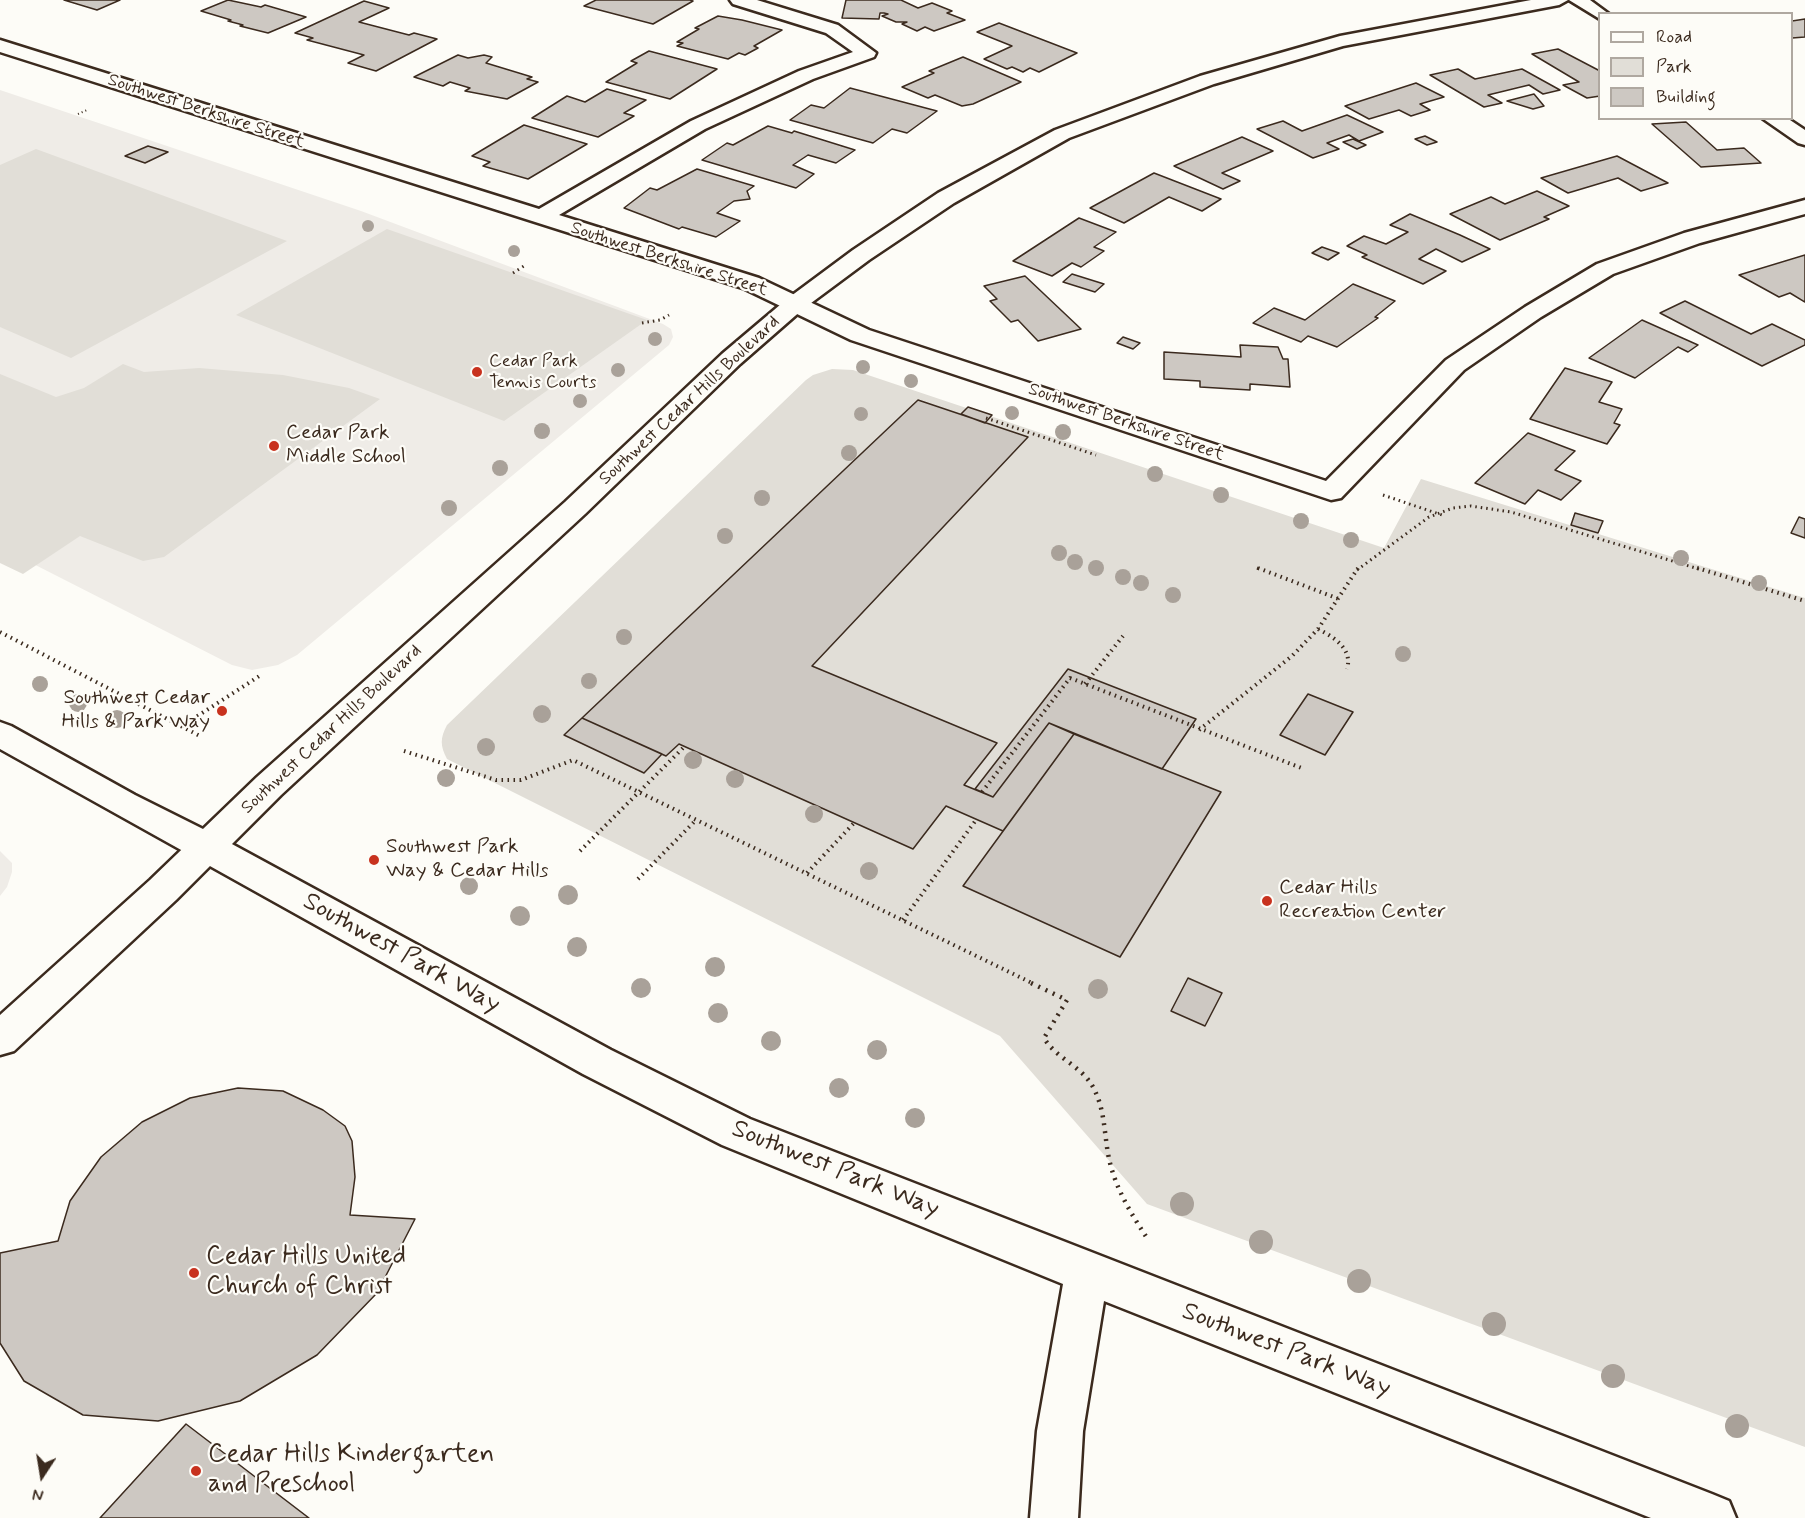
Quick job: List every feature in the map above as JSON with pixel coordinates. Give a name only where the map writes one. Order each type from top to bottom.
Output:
[{"type":"street","points":[[539,218],[698,125],[806,75],[867,53],[832,29],[739,0]]},
{"type":"street","name":"Southwest Cedar Hills Boulevard","points":[[0,1039],[269,786],[575,508],[730,359],[795,304],[861,255],[946,198],[1062,134],[1208,80],[1340,41],[1559,0]]},
{"type":"street","points":[[1578,0],[1598,13]]},
{"type":"street","name":"Southwest Berkshire Street","points":[[0,46],[539,218],[751,283],[860,334],[1331,492],[1455,365],[1533,312],[1605,269],[1692,238],[1805,207]]},
{"type":"street","points":[[1775,120],[1805,139]]},
{"type":"street","name":"Southwest Park Way","points":[[0,734],[123,804],[207,846],[597,1062],[736,1132],[1087,1274],[1713,1518]]},
{"type":"street","points":[[1054,1518],[1060,1431],[1087,1274]]},
{"type":"path","points":[[513,273],[524,266]]},
{"type":"path","points":[[642,323],[660,320],[669,315]]},
{"type":"path","points":[[976,415],[1096,455]]},
{"type":"path","points":[[1381,494],[1440,514]]},
{"type":"path","points":[[1200,730],[1292,656],[1318,629],[1360,565],[1453,508],[1471,506],[1511,512],[1805,601]]},
{"type":"path","points":[[1257,568],[1339,599]]},
{"type":"path","points":[[1318,629],[1339,641],[1348,657],[1347,669]]},
{"type":"path","points":[[0,632],[200,736]]},
{"type":"path","points":[[1084,684],[1123,636]]},
{"type":"path","points":[[182,726],[261,675]]},
{"type":"path","points":[[982,792],[1070,678],[1304,769]]},
{"type":"path","points":[[580,851],[685,746]]},
{"type":"path","points":[[404,751],[496,780],[521,780],[573,760],[1066,1000],[1044,1038],[1048,1046],[1087,1077],[1105,1114],[1110,1161],[1122,1200],[1147,1238]]},
{"type":"path","points":[[638,879],[696,820]]},
{"type":"path","points":[[903,920],[976,820]]},
{"type":"path","points":[[807,873],[854,823]]},
{"type":"shaded area","name":"Cedar Park Middle School","points":[[0,90],[361,211],[663,324],[671,329],[673,337],[669,345],[297,655],[278,665],[252,670],[232,665],[0,547]]},
{"type":"shaded area","points":[[0,851],[12,863],[12,872],[7,887],[0,896]]},
{"type":"green space","points":[[36,149],[287,241],[71,358],[0,327],[0,165]]},
{"type":"green space","name":"Cedar Park Tennis Courts","points":[[387,229],[647,320],[504,421],[236,315]]},
{"type":"green space","points":[[123,364],[144,372],[199,368],[283,375],[349,388],[380,399],[164,557],[143,561],[80,536],[23,574],[0,563],[0,374],[56,397],[84,388]]},
{"type":"green space","name":"Cedar Hills Recreation Center","points":[[832,369],[853,370],[1384,548],[1421,479],[1805,598],[1805,1447],[1147,1204],[1000,1036],[447,759],[442,742],[447,725],[806,380],[813,375]]},
{"type":"building","points":[[64,0],[120,0],[97,10]]},
{"type":"building","points":[[228,0],[261,7],[265,5],[306,17],[268,33],[240,26],[243,25],[201,11]]},
{"type":"building","points":[[596,0],[693,1],[653,24],[584,6]]},
{"type":"building","points":[[846,0],[901,0],[918,8],[932,3],[952,11],[947,13],[965,20],[934,31],[925,27],[917,31],[902,24],[907,22],[896,22],[882,16],[888,14],[884,13],[880,13],[879,19],[842,18]]},
{"type":"building","points":[[364,1],[389,8],[359,22],[409,35],[414,33],[437,39],[376,71],[348,63],[364,55],[307,40],[313,38],[295,33]]},
{"type":"building","points":[[718,16],[782,30],[754,46],[758,48],[745,55],[739,53],[728,59],[677,46],[683,43],[677,42],[699,29],[695,28]]},
{"type":"building","points":[[1805,19],[1805,37],[1793,38],[1793,21]]},
{"type":"building","points":[[999,23],[1077,53],[1039,72],[1030,68],[1023,72],[1012,67],[1007,69],[984,59],[1012,46],[977,32]]},
{"type":"building","points":[[1558,49],[1598,70],[1598,96],[1587,98],[1563,85],[1579,82],[1532,54]]},
{"type":"building","points":[[649,51],[717,69],[670,99],[606,82],[637,63],[631,61]]},
{"type":"building","points":[[458,55],[468,58],[484,55],[492,57],[486,63],[532,77],[527,79],[538,82],[507,99],[465,91],[470,88],[450,82],[443,86],[414,77]]},
{"type":"building","points":[[963,57],[1021,82],[973,104],[962,106],[935,95],[928,98],[902,87],[934,73],[929,71]]},
{"type":"building","points":[[1458,69],[1475,79],[1522,69],[1560,90],[1543,94],[1529,85],[1488,95],[1502,103],[1484,107],[1430,75]]},
{"type":"building","points":[[1416,83],[1444,97],[1420,104],[1430,110],[1411,116],[1399,110],[1369,119],[1345,106]]},
{"type":"building","points":[[850,88],[937,111],[907,133],[892,129],[873,143],[790,120],[811,105],[824,108]]},
{"type":"building","points":[[607,89],[646,100],[624,113],[634,116],[598,137],[532,118],[567,96],[585,102]]},
{"type":"building","points":[[1534,94],[1544,106],[1533,109],[1507,101]]},
{"type":"building","points":[[1347,115],[1383,132],[1359,141],[1349,135],[1327,143],[1339,149],[1313,158],[1257,129],[1283,121],[1302,131]]},
{"type":"building","points":[[1686,122],[1717,150],[1744,148],[1761,163],[1701,167],[1652,124]]},
{"type":"building","points":[[524,125],[587,144],[528,179],[483,166],[490,162],[472,156]]},
{"type":"building","points":[[768,126],[792,133],[794,131],[855,150],[836,163],[808,155],[793,165],[814,174],[796,188],[702,160],[727,143],[733,145]]},
{"type":"building","points":[[1425,136],[1437,142],[1427,145],[1415,139]]},
{"type":"building","points":[[1242,137],[1273,151],[1222,173],[1240,181],[1223,189],[1174,166]]},
{"type":"building","points":[[1353,139],[1366,145],[1357,149],[1343,142]]},
{"type":"building","points":[[148,146],[168,152],[145,163],[125,156]]},
{"type":"building","points":[[1617,156],[1668,183],[1641,191],[1618,178],[1568,193],[1541,178]]},
{"type":"building","points":[[697,169],[754,186],[747,191],[750,199],[734,201],[717,213],[740,221],[716,237],[682,227],[679,229],[624,208],[650,188],[657,190]]},
{"type":"building","points":[[1154,173],[1221,199],[1202,211],[1169,197],[1124,223],[1090,208]]},
{"type":"building","points":[[1537,191],[1569,206],[1544,217],[1549,219],[1500,240],[1450,214],[1491,197],[1505,204]]},
{"type":"building","points":[[1410,214],[1490,249],[1462,262],[1436,249],[1419,259],[1446,271],[1423,284],[1362,257],[1367,255],[1347,246],[1364,236],[1386,244],[1408,232],[1390,225]]},
{"type":"building","points":[[1079,218],[1116,232],[1094,247],[1104,251],[1081,267],[1072,263],[1052,276],[1013,261]]},
{"type":"building","points":[[1322,247],[1339,253],[1328,260],[1312,253]]},
{"type":"building","points":[[1805,255],[1805,302],[1790,293],[1779,297],[1739,275]]},
{"type":"building","points":[[1072,274],[1104,284],[1095,292],[1063,282]]},
{"type":"building","points":[[1025,276],[1081,329],[1038,341],[1018,320],[1011,322],[990,301],[997,299],[984,286]]},
{"type":"building","points":[[1353,284],[1395,301],[1375,317],[1378,318],[1337,347],[1308,336],[1301,342],[1253,323],[1274,308],[1305,320]]},
{"type":"building","points":[[1685,301],[1751,334],[1772,324],[1805,340],[1805,345],[1762,366],[1660,313]]},
{"type":"building","points":[[1642,320],[1698,345],[1688,352],[1678,347],[1635,378],[1589,358]]},
{"type":"building","points":[[1123,337],[1140,343],[1133,349],[1117,343]]},
{"type":"building","points":[[1240,345],[1278,347],[1283,359],[1288,359],[1290,387],[1250,384],[1250,390],[1200,387],[1200,381],[1164,379],[1164,352],[1241,357]]},
{"type":"building","points":[[1565,368],[1612,382],[1599,402],[1622,409],[1614,423],[1620,425],[1607,444],[1530,419]]},
{"type":"building","points":[[918,400],[1028,437],[812,666],[997,743],[964,785],[993,797],[1049,723],[1074,734],[1003,831],[946,806],[913,849],[679,744],[666,756],[582,718]]},
{"type":"building","points":[[968,407],[992,415],[985,423],[961,414]]},
{"type":"building","points":[[1528,433],[1575,451],[1555,470],[1581,481],[1561,500],[1538,490],[1525,504],[1475,483]]},
{"type":"building","points":[[1575,513],[1603,521],[1598,533],[1571,525]]},
{"type":"building","points":[[1799,517],[1805,519],[1805,538],[1791,533]]},
{"type":"building","points":[[1068,669],[1196,719],[1162,769],[1049,723],[993,797],[975,789]]},
{"type":"building","points":[[1308,694],[1353,712],[1325,755],[1280,735]]},
{"type":"building","points":[[582,718],[662,754],[644,773],[564,735]]},
{"type":"building","points":[[1074,734],[1221,792],[1120,957],[963,886]]},
{"type":"building","points":[[1188,978],[1222,993],[1205,1026],[1171,1011]]},
{"type":"building","name":"Cedar Hills United Church of Christ","points":[[238,1088],[283,1091],[323,1110],[345,1126],[352,1141],[355,1177],[350,1215],[415,1219],[377,1293],[317,1355],[240,1401],[158,1421],[83,1415],[24,1381],[0,1343],[0,1253],[58,1241],[70,1201],[101,1157],[142,1122],[190,1098]]},
{"type":"building","name":"Cedar Hills Kindergarten and Preschool","points":[[186,1424],[309,1518],[100,1518]]},
{"type":"place","name":"Cedar Park Tennis Courts","points":[[477,372]]},
{"type":"place","name":"Cedar Park Middle School","points":[[274,446]]},
{"type":"place","name":"Southwest Cedar Hills & Park Way","points":[[222,711]]},
{"type":"place","name":"Southwest Park Way & Cedar Hills","points":[[374,860]]},
{"type":"place","name":"Cedar Hills Recreation Center","points":[[1267,901]]},
{"type":"place","name":"Cedar Hills United Church of Christ","points":[[194,1273]]},
{"type":"place","name":"Cedar Hills Kindergarten and Preschool","points":[[196,1471]]}]
